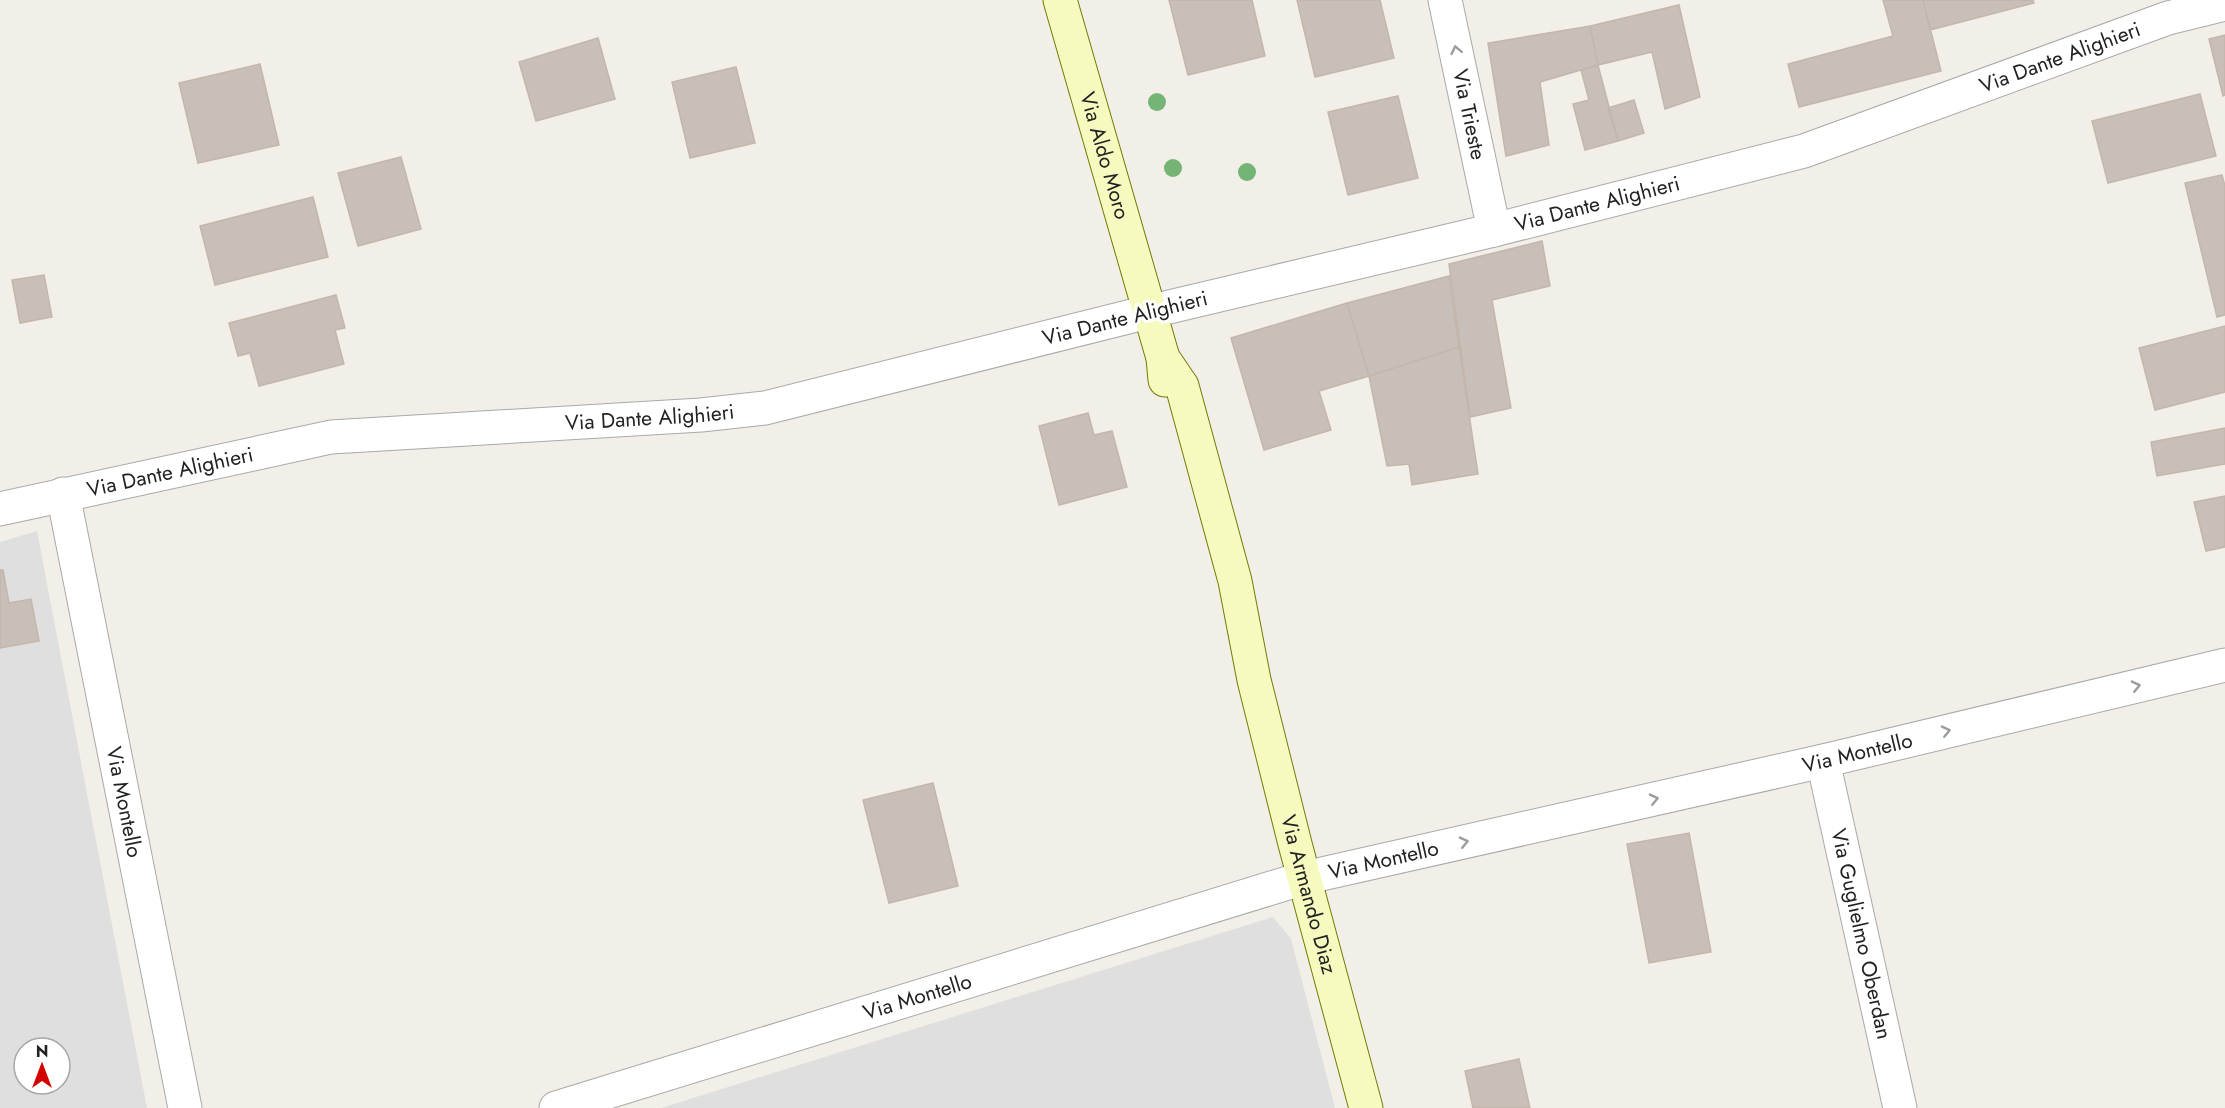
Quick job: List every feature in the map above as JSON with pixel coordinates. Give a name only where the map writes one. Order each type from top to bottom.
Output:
[{"type":"main road","name":"Via Aldo Moro","points":[[1060,0],[1148,312]]},
{"type":"main road","name":"Via Armando Diaz","points":[[1148,312],[1163,358],[1182,386],[1235,581],[1254,680],[1304,878],[1366,1108]]},
{"type":"street","name":"Via Trieste","points":[[1445,0],[1494,230]]},
{"type":"street","name":"Via Dante Alighieri","points":[[0,508],[330,437],[701,415],[765,408],[1148,312],[1494,230],[1804,151],[2166,9],[2225,4]]},
{"type":"street","name":"Via Montello","points":[[63,494],[185,1108]]},
{"type":"street","name":"Via Montello","points":[[556,1108],[1304,878],[1823,761],[2225,665]]},
{"type":"street","name":"Via Guglielmo Oberdan","points":[[1823,761],[1899,1108]]},
{"type":"shaded area","points":[[37,531],[147,1108],[0,1108],[0,542]]},
{"type":"shaded area","points":[[1273,917],[1291,939],[1335,1108],[661,1108]]},
{"type":"building","points":[[1169,0],[1252,0],[1265,56],[1188,75]]},
{"type":"building","points":[[1297,0],[1380,0],[1394,58],[1315,77]]},
{"type":"building","points":[[1883,0],[1923,0],[1941,71],[1799,107],[1788,64],[1893,36]]},
{"type":"building","points":[[1923,0],[2033,0],[2034,3],[1930,30]]},
{"type":"building","points":[[1679,5],[1700,97],[1665,109],[1652,52],[1598,65],[1590,26]]},
{"type":"building","points":[[1590,26],[1598,65],[1540,82],[1549,145],[1506,156],[1488,43]]},
{"type":"building","points":[[2225,35],[2225,95],[2223,96],[2209,39]]},
{"type":"building","points":[[598,38],[615,99],[536,121],[519,62]]},
{"type":"building","points":[[260,64],[279,145],[198,163],[179,83]]},
{"type":"building","points":[[1598,65],[1618,141],[1585,150],[1573,104],[1589,100],[1581,70]]},
{"type":"building","points":[[736,67],[755,143],[690,158],[672,82]]},
{"type":"building","points":[[2200,94],[2216,156],[2108,183],[2092,121]]},
{"type":"building","points":[[1398,96],[1418,178],[1348,195],[1328,112]]},
{"type":"building","points":[[1634,100],[1644,133],[1618,141],[1608,108]]},
{"type":"building","points":[[401,157],[421,229],[358,246],[338,173]]},
{"type":"building","points":[[2222,175],[2225,186],[2225,315],[2217,317],[2185,183]]},
{"type":"building","points":[[313,197],[328,257],[215,285],[200,226]]},
{"type":"building","points":[[1542,241],[1550,286],[1492,300],[1511,408],[1470,417],[1449,264]]},
{"type":"building","points":[[44,275],[52,317],[20,323],[12,280]]},
{"type":"building","points":[[1449,276],[1459,347],[1369,376],[1347,303]]},
{"type":"building","points":[[336,295],[345,328],[335,330],[344,364],[259,386],[250,353],[238,356],[229,323]]},
{"type":"building","points":[[1347,303],[1369,376],[1319,391],[1331,430],[1264,450],[1231,338]]},
{"type":"building","points":[[2225,326],[2225,392],[2155,410],[2139,348]]},
{"type":"building","points":[[1459,347],[1478,474],[1412,485],[1409,464],[1387,466],[1369,376]]},
{"type":"building","points":[[1088,413],[1094,435],[1112,431],[1127,487],[1059,505],[1039,426]]},
{"type":"building","points":[[2225,428],[2225,464],[2157,476],[2151,442]]},
{"type":"building","points":[[2225,496],[2225,547],[2206,551],[2194,502]]},
{"type":"building","points":[[0,570],[3,570],[9,603],[31,599],[39,641],[0,648]]},
{"type":"building","points":[[933,783],[958,886],[889,903],[863,800]]},
{"type":"building","points":[[1689,833],[1711,952],[1649,963],[1627,844]]},
{"type":"building","points":[[1519,1059],[1530,1108],[1473,1108],[1465,1071]]}]
